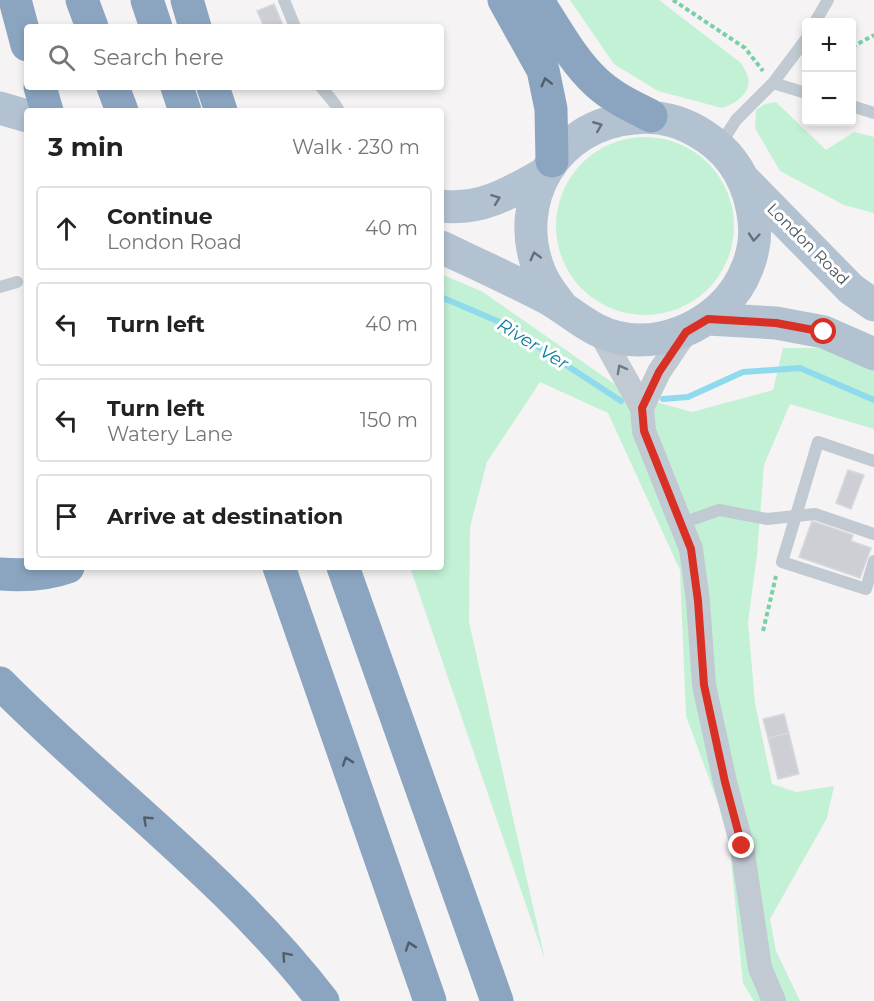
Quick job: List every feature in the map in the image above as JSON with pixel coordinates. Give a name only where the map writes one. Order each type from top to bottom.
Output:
[{"type":"highway","points":[[15,0],[24,34]]},
{"type":"highway","points":[[82,0],[91,24]]},
{"type":"highway","points":[[147,0],[155,24]]},
{"type":"highway","points":[[188,0],[194,24]]},
{"type":"highway","points":[[504,0],[543,70],[550,97],[549,167]]},
{"type":"highway","points":[[537,0],[594,81],[617,99],[651,116]]},
{"type":"highway","points":[[41,90],[46,108]]},
{"type":"highway","points":[[114,90],[121,108]]},
{"type":"highway","points":[[178,90],[184,108]]},
{"type":"highway","points":[[214,90],[220,108]]},
{"type":"highway","points":[[0,574],[28,576],[60,570]]},
{"type":"highway","points":[[280,570],[430,1001]]},
{"type":"highway","points":[[343,570],[497,1001]]},
{"type":"highway","points":[[366,570],[514,1001]]},
{"type":"highway","points":[[0,682],[242,909],[324,1001]]},
{"type":"main road","points":[[0,108],[24,115]]},
{"type":"main road","points":[[562,307],[540,273],[531,241],[532,210],[539,184],[564,148],[589,130],[615,119],[651,116],[691,127],[719,146],[733,162],[744,180],[752,203],[754,220],[752,252],[745,274],[730,298],[697,326]]},
{"type":"main road","points":[[444,206],[469,207],[487,203],[507,195],[549,167]]},
{"type":"main road","name":"London Road","points":[[744,180],[851,289],[874,305]]},
{"type":"main road","points":[[444,249],[514,281],[562,307],[581,322],[613,336],[640,340],[658,339],[697,326],[776,323],[824,332],[874,354]]},
{"type":"street","points":[[642,408],[659,372],[697,326]]},
{"type":"street","points":[[599,331],[642,408],[644,431],[691,549],[698,601],[704,685],[725,782],[742,846],[760,968],[774,1001]]},
{"type":"lane","points":[[284,0],[294,24]]},
{"type":"lane","points":[[817,18],[828,0]]},
{"type":"lane","points":[[719,146],[736,120],[773,83],[802,45]]},
{"type":"lane","points":[[773,83],[802,92]]},
{"type":"lane","points":[[323,90],[337,108]]},
{"type":"lane","points":[[856,107],[874,113]]},
{"type":"lane","points":[[0,287],[17,282]]},
{"type":"lane","points":[[874,461],[818,442],[782,562],[866,589],[874,561]]},
{"type":"lane","points":[[682,523],[719,510],[767,519],[815,514],[874,534]]},
{"type":"path","points":[[673,0],[745,48],[773,83]]},
{"type":"path","points":[[856,45],[874,34]]},
{"type":"path","points":[[762,631],[778,567],[782,562]]},
{"type":"green space","points":[[570,0],[659,0],[741,63],[749,83],[745,93],[737,101],[722,108],[658,91],[614,64]]},
{"type":"green space","points":[[776,102],[826,150],[854,132],[874,137],[874,213],[844,205],[780,171],[755,128],[756,110],[765,104]]},
{"type":"green space","points":[[645,137],[662,138],[679,143],[708,163],[728,192],[733,209],[733,243],[728,260],[708,289],[679,309],[662,314],[645,315],[628,314],[611,309],[582,289],[562,260],[557,243],[556,226],[557,209],[562,192],[582,163],[611,143],[628,138]]},
{"type":"green space","points":[[444,275],[483,292],[630,395],[692,412],[773,390],[783,348],[820,348],[874,368],[874,429],[790,404],[764,465],[757,555],[748,622],[755,703],[772,784],[796,792],[834,786],[827,818],[770,919],[776,951],[800,1001],[754,1001],[743,983],[728,830],[686,716],[680,570],[608,413],[540,382],[487,462],[470,527],[469,622],[545,960],[411,570],[444,570]]},
{"type":"building","points":[[274,4],[283,24],[263,24],[257,11]]},
{"type":"building","points":[[848,470],[864,475],[851,509],[836,503]]},
{"type":"building","points":[[812,521],[853,535],[851,541],[871,548],[860,578],[799,557]]},
{"type":"building","points":[[784,714],[789,733],[768,738],[763,719]]},
{"type":"building","points":[[789,733],[799,774],[778,779],[768,738]]},
{"type":"waterway","name":"River Ver","points":[[444,298],[502,323],[621,401]]},
{"type":"waterway","name":"River Ver","points":[[663,399],[688,397],[743,372],[800,368],[874,400]]},
{"type":"route","points":[[742,846],[725,782],[704,685],[698,601],[691,549],[644,431],[642,408],[659,372],[686,332],[708,319],[776,323],[824,332]]}]
